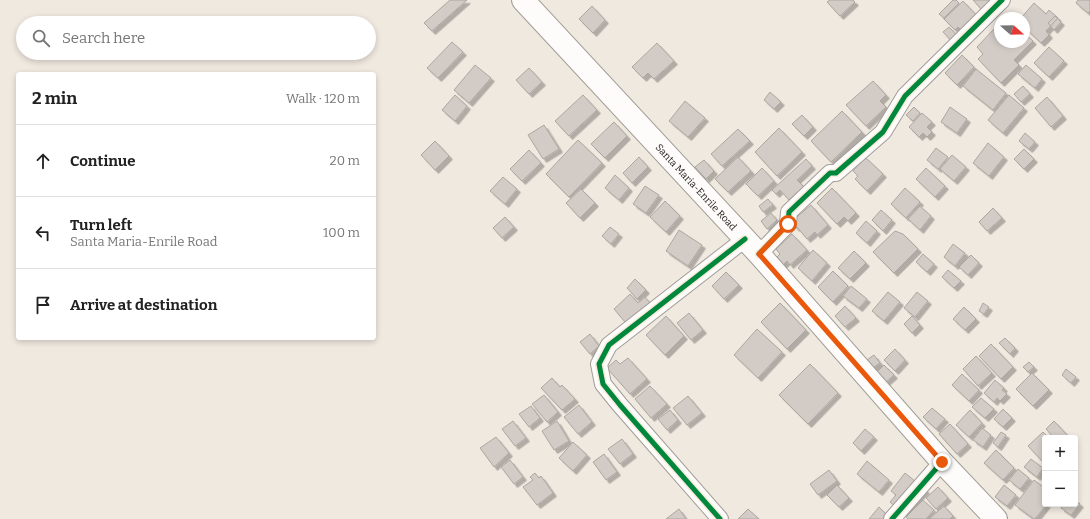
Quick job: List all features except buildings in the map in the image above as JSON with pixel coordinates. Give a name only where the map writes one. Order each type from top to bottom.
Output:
[{"type":"main road","name":"Santa Maria-Enrile Road","points":[[523,0],[752,247],[942,462],[996,519]]},
{"type":"street","points":[[720,519],[603,384],[600,364],[609,345],[788,224],[789,212],[830,173],[836,173],[883,132],[905,96],[1002,0]]},
{"type":"street","points":[[892,519],[942,462]]},
{"type":"cycle path","points":[[759,254],[788,224],[789,212],[830,173],[836,173],[883,132],[905,96],[1002,0]]},
{"type":"cycle path","points":[[720,519],[603,384],[599,364],[609,345],[745,239]]},
{"type":"cycle path","points":[[892,519],[942,462]]},
{"type":"route","points":[[788,224],[759,254],[942,462]]}]
